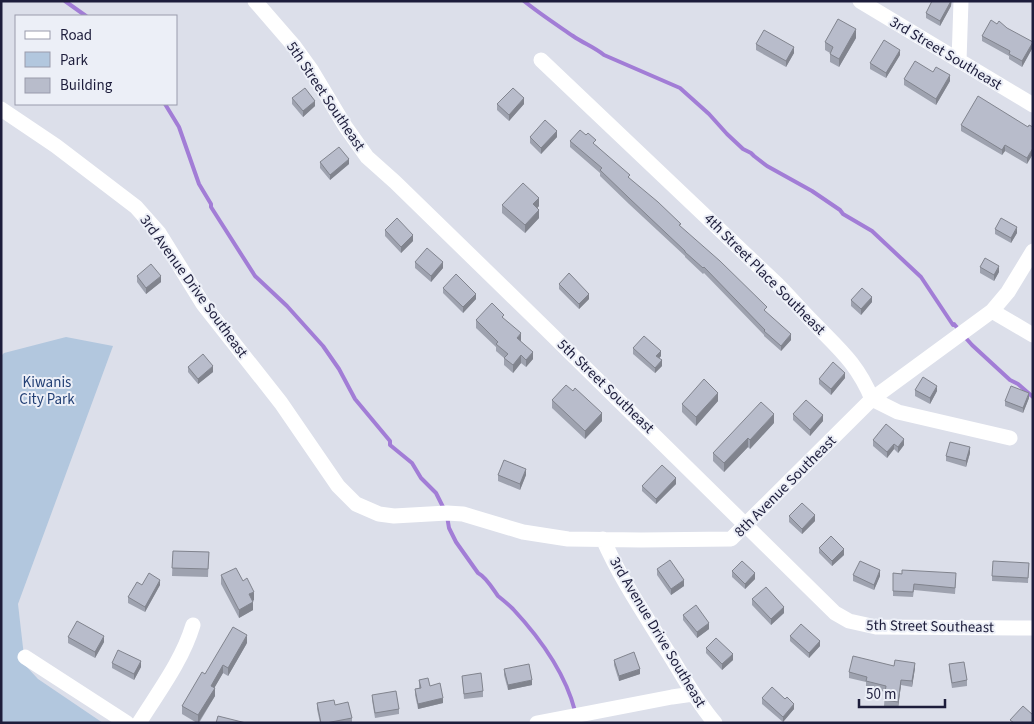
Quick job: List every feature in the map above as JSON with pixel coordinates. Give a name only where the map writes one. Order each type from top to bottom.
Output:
[{"type":"street","name":"5th Street Southeast","points":[[255,1],[298,52],[367,157],[541,323],[835,613],[849,621],[876,627],[1033,628]]},
{"type":"street","name":"3rd Street Southeast","points":[[860,1],[1033,105]]},
{"type":"street","points":[[959,61],[961,1]]},
{"type":"street","name":"4th Street Place Southeast","points":[[542,60],[778,285],[847,356],[864,380],[872,399]]},
{"type":"street","name":"3rd Avenue Drive Southeast","points":[[1,109],[63,152],[136,207],[159,233],[203,304],[280,403],[338,486],[356,504],[378,514],[406,516]]},
{"type":"street","name":"8th Avenue Southeast","points":[[406,516],[447,513],[463,514],[538,535],[568,539],[732,539],[872,399],[992,311],[1008,292],[1033,251]]},
{"type":"street","points":[[992,311],[1033,335]]},
{"type":"street","points":[[872,399],[898,412],[1010,438]]},
{"type":"street","name":"3rd Avenue Drive Southeast","points":[[603,539],[614,565],[693,694],[715,723]]},
{"type":"street","points":[[139,723],[179,660],[188,642],[193,625]]},
{"type":"street","points":[[25,657],[127,723]]},
{"type":"street","points":[[537,723],[693,694]]},
{"type":"green space","name":"Kiwanis City Park","points":[[66,337],[113,346],[18,604],[25,665],[38,679],[103,723],[1,723],[1,356],[4,353]]},
{"type":"building","points":[[932,1],[951,1],[940,21],[926,13]]},
{"type":"building","points":[[838,19],[856,29],[839,59],[830,54],[833,47],[825,42]]},
{"type":"building","points":[[991,20],[997,24],[999,21],[1007,28],[1033,42],[1022,61],[1009,54],[1010,51],[982,36]]},
{"type":"building","points":[[764,30],[794,47],[786,61],[756,44]]},
{"type":"building","points":[[884,40],[900,50],[886,73],[870,63]]},
{"type":"building","points":[[915,61],[933,72],[936,67],[950,75],[936,99],[904,79]]},
{"type":"building","points":[[305,88],[315,101],[303,111],[292,98]]},
{"type":"building","points":[[513,88],[524,98],[509,115],[497,104]]},
{"type":"building","points":[[978,96],[1028,127],[1029,125],[1033,127],[1033,148],[1027,158],[1005,145],[1002,150],[961,125]]},
{"type":"building","points":[[545,120],[557,131],[541,148],[530,137]]},
{"type":"building","points":[[580,130],[586,135],[588,133],[596,140],[593,143],[630,175],[628,177],[658,202],[681,224],[679,225],[720,261],[767,307],[764,310],[791,334],[781,346],[764,331],[704,267],[685,252],[600,170],[602,168],[570,141]]},
{"type":"building","points":[[339,147],[349,159],[330,175],[320,162]]},
{"type":"building","points":[[523,183],[539,198],[533,204],[539,210],[525,225],[502,205]]},
{"type":"building","points":[[397,218],[413,235],[401,247],[385,230]]},
{"type":"building","points":[[1001,218],[1017,227],[1011,238],[995,229]]},
{"type":"building","points":[[427,248],[443,262],[431,276],[415,262]]},
{"type":"building","points":[[985,258],[999,266],[994,275],[980,267]]},
{"type":"building","points":[[151,264],[161,276],[146,288],[137,276]]},
{"type":"building","points":[[569,273],[589,294],[579,304],[559,284]]},
{"type":"building","points":[[456,274],[476,294],[463,307],[443,288]]},
{"type":"building","points":[[862,288],[872,297],[861,309],[851,300]]},
{"type":"building","points":[[492,303],[504,315],[502,317],[521,333],[517,338],[533,352],[526,360],[521,355],[513,365],[504,358],[508,354],[496,344],[498,342],[476,320]]},
{"type":"building","points":[[644,336],[661,351],[656,356],[662,360],[655,368],[633,348]]},
{"type":"building","points":[[203,354],[213,366],[198,379],[188,367]]},
{"type":"building","points":[[833,362],[845,373],[831,389],[819,379]]},
{"type":"building","points":[[923,377],[937,386],[930,398],[915,390]]},
{"type":"building","points":[[704,379],[718,393],[696,417],[682,404]]},
{"type":"building","points":[[566,385],[573,391],[575,388],[602,413],[585,431],[552,400]]},
{"type":"building","points":[[1011,386],[1029,393],[1023,408],[1005,401]]},
{"type":"building","points":[[806,400],[823,415],[810,430],[793,414]]},
{"type":"building","points":[[761,402],[774,414],[750,440],[748,438],[724,463],[713,453]]},
{"type":"building","points":[[886,424],[904,439],[898,447],[894,444],[887,452],[873,440]]},
{"type":"building","points":[[950,442],[970,447],[966,461],[946,456]]},
{"type":"building","points":[[504,460],[526,469],[520,484],[498,475]]},
{"type":"building","points":[[662,465],[676,478],[656,499],[642,486]]},
{"type":"building","points":[[802,503],[815,515],[802,529],[789,516]]},
{"type":"building","points":[[831,536],[844,549],[832,561],[819,548]]},
{"type":"building","points":[[173,551],[209,552],[208,569],[172,568]]},
{"type":"building","points":[[670,560],[684,580],[671,589],[657,569]]},
{"type":"building","points":[[742,561],[755,573],[745,584],[732,571]]},
{"type":"building","points":[[860,561],[880,570],[874,585],[853,575]]},
{"type":"building","points":[[993,561],[1029,563],[1028,578],[992,576]]},
{"type":"building","points":[[236,568],[243,581],[247,578],[254,592],[249,594],[253,602],[239,610],[221,575]]},
{"type":"building","points":[[902,570],[956,573],[955,588],[914,584],[913,592],[893,591],[893,573],[902,574]]},
{"type":"building","points":[[149,573],[160,580],[145,607],[128,597],[137,582],[142,585]]},
{"type":"building","points":[[766,587],[784,607],[771,619],[752,599]]},
{"type":"building","points":[[696,605],[709,623],[697,632],[683,615]]},
{"type":"building","points":[[77,621],[104,636],[95,652],[68,637]]},
{"type":"building","points":[[801,624],[820,641],[809,653],[790,636]]},
{"type":"building","points":[[233,627],[247,635],[228,668],[223,665],[211,686],[215,688],[198,715],[182,706],[202,672],[205,674]]},
{"type":"building","points":[[716,638],[733,654],[722,664],[706,648]]},
{"type":"building","points":[[118,650],[141,661],[134,674],[112,663]]},
{"type":"building","points":[[634,652],[640,669],[619,676],[614,660]]},
{"type":"building","points":[[853,656],[894,666],[895,660],[915,663],[912,681],[901,680],[898,702],[884,700],[886,686],[866,681],[867,677],[849,672]]},
{"type":"building","points":[[964,662],[967,680],[952,683],[949,664]]},
{"type":"building","points":[[529,664],[532,680],[508,685],[504,669]]},
{"type":"building","points":[[481,673],[483,691],[464,694],[462,676]]},
{"type":"building","points":[[428,678],[430,686],[440,683],[443,698],[418,704],[415,689],[421,688],[419,680]]},
{"type":"building","points":[[772,687],[785,699],[787,697],[794,704],[783,717],[762,698]]},
{"type":"building","points":[[396,691],[399,709],[375,713],[372,695]]},
{"type":"building","points":[[334,700],[335,705],[348,702],[352,718],[321,723],[317,703]]},
{"type":"building","points":[[1023,706],[1033,715],[1033,723],[1014,723],[1010,720]]},
{"type":"building","points":[[218,716],[246,723],[216,723]]},
{"type":"waterway","points":[[65,1],[85,15]]},
{"type":"waterway","points":[[524,1],[573,36],[604,55],[680,88],[743,149],[767,166],[812,191],[843,214],[872,231],[921,277],[953,325],[960,331]]},
{"type":"waterway","points":[[166,105],[179,127],[199,184],[211,207],[255,276],[287,306],[323,346],[339,369],[355,399],[390,441],[390,445],[412,463],[421,478],[436,493],[444,509]]},
{"type":"waterway","points":[[964,336],[1010,380],[1018,384],[1033,397]]},
{"type":"waterway","points":[[447,516],[449,528],[456,542],[478,573],[487,580],[498,596],[523,620],[550,656],[565,683],[575,711]]}]
